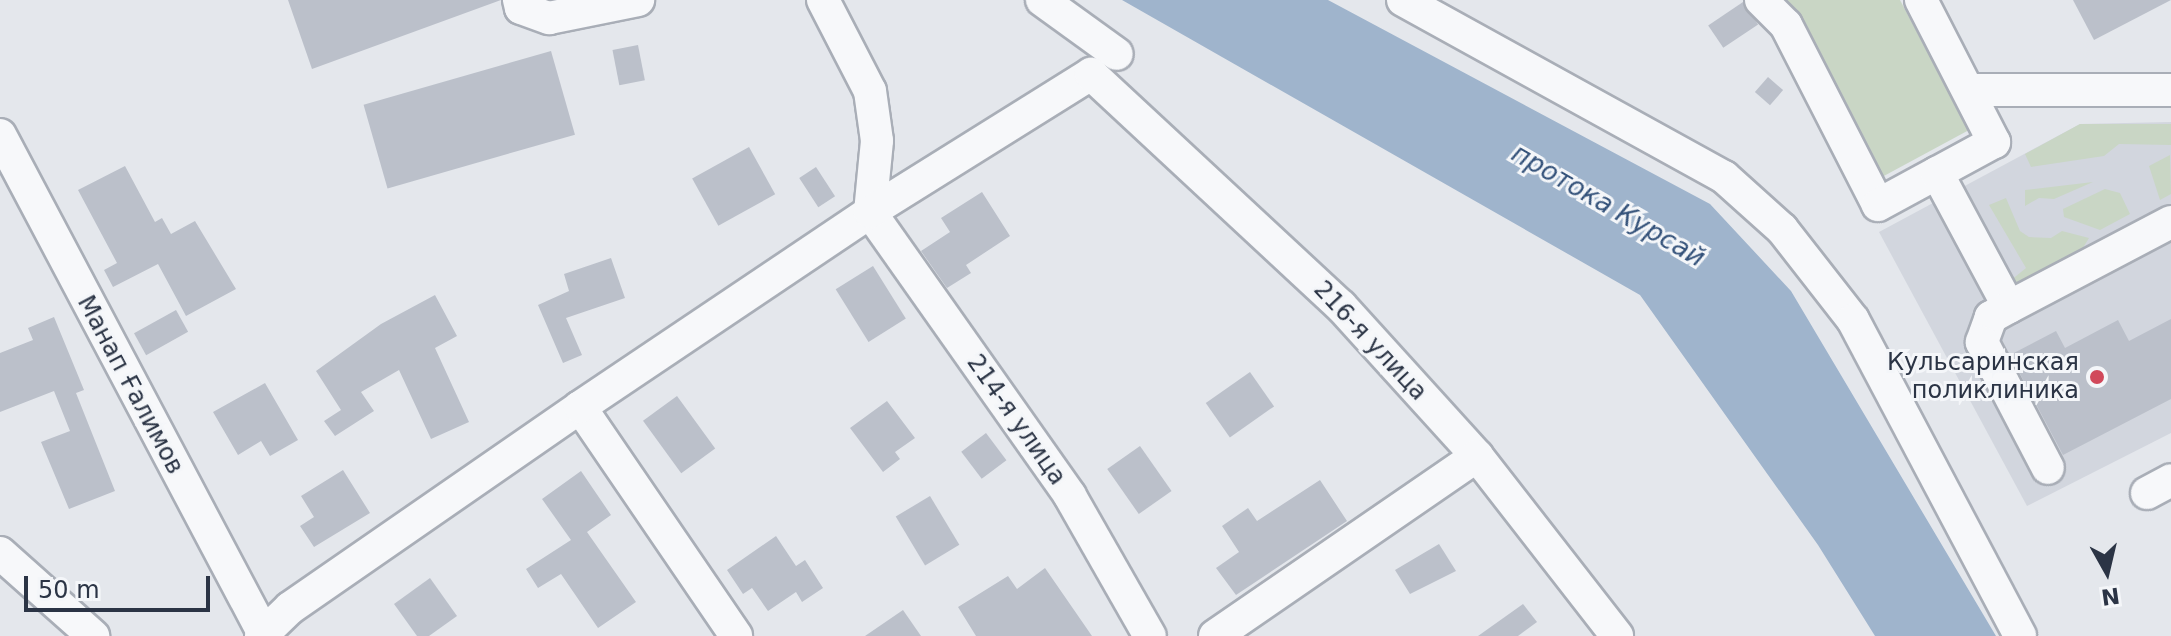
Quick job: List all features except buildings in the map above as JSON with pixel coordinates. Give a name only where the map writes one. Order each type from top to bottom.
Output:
[{"type":"street","points":[[519,0],[521,8],[549,18],[638,0]]},
{"type":"street","points":[[262,635],[290,608],[580,407],[870,212],[877,141],[870,91],[823,0]]},
{"type":"street","points":[[1042,0],[1117,54]]},
{"type":"street","points":[[1403,0],[1724,177],[1782,229],[1853,320],[2020,636]]},
{"type":"street","points":[[1761,0],[1786,25],[1878,205],[1994,142],[1921,0]]},
{"type":"street","name":"216-я улица","points":[[870,212],[1091,74],[1341,306],[1477,456],[1617,636]]},
{"type":"street","points":[[1969,90],[2171,90]]},
{"type":"street","name":"Манап Ғалимов","points":[[0,135],[262,635]]},
{"type":"street","points":[[1937,173],[2009,307]]},
{"type":"street","name":"214-я улица","points":[[870,212],[1070,496],[1150,636]]},
{"type":"street","points":[[2048,468],[1982,342],[1991,317],[2171,222]]},
{"type":"street","points":[[580,407],[736,636]]},
{"type":"street","points":[[1215,636],[1477,456]]},
{"type":"street","points":[[0,553],[93,636]]},
{"type":"shaded area","points":[[2171,122],[2171,433],[2027,506],[1879,232],[2080,124]]},
{"type":"green space","points":[[1784,0],[1900,0],[1969,130],[1882,177]]},
{"type":"green space","points":[[2080,124],[2171,124],[2171,145],[2119,144],[2104,156],[2031,167],[2025,154]]},
{"type":"green space","points":[[2170,155],[2171,194],[2160,200],[2149,166]]},
{"type":"green space","points":[[2093,182],[2054,199],[2039,198],[2025,206],[2025,190]]},
{"type":"green space","points":[[2105,189],[2120,193],[2130,214],[2100,230],[2064,217],[2063,209]]},
{"type":"green space","points":[[2006,198],[2020,231],[2029,237],[2051,238],[2062,231],[2089,238],[2075,261],[2020,291],[2010,281],[2026,268],[1989,205]]},
{"type":"water","name":"протока Курсай","points":[[1122,0],[1328,0],[1710,204],[1791,291],[1996,636],[1875,636],[1818,545],[1640,295]]},
{"type":"place","name":"Кульсаринская поликлиника","points":[[2097,377]]}]
